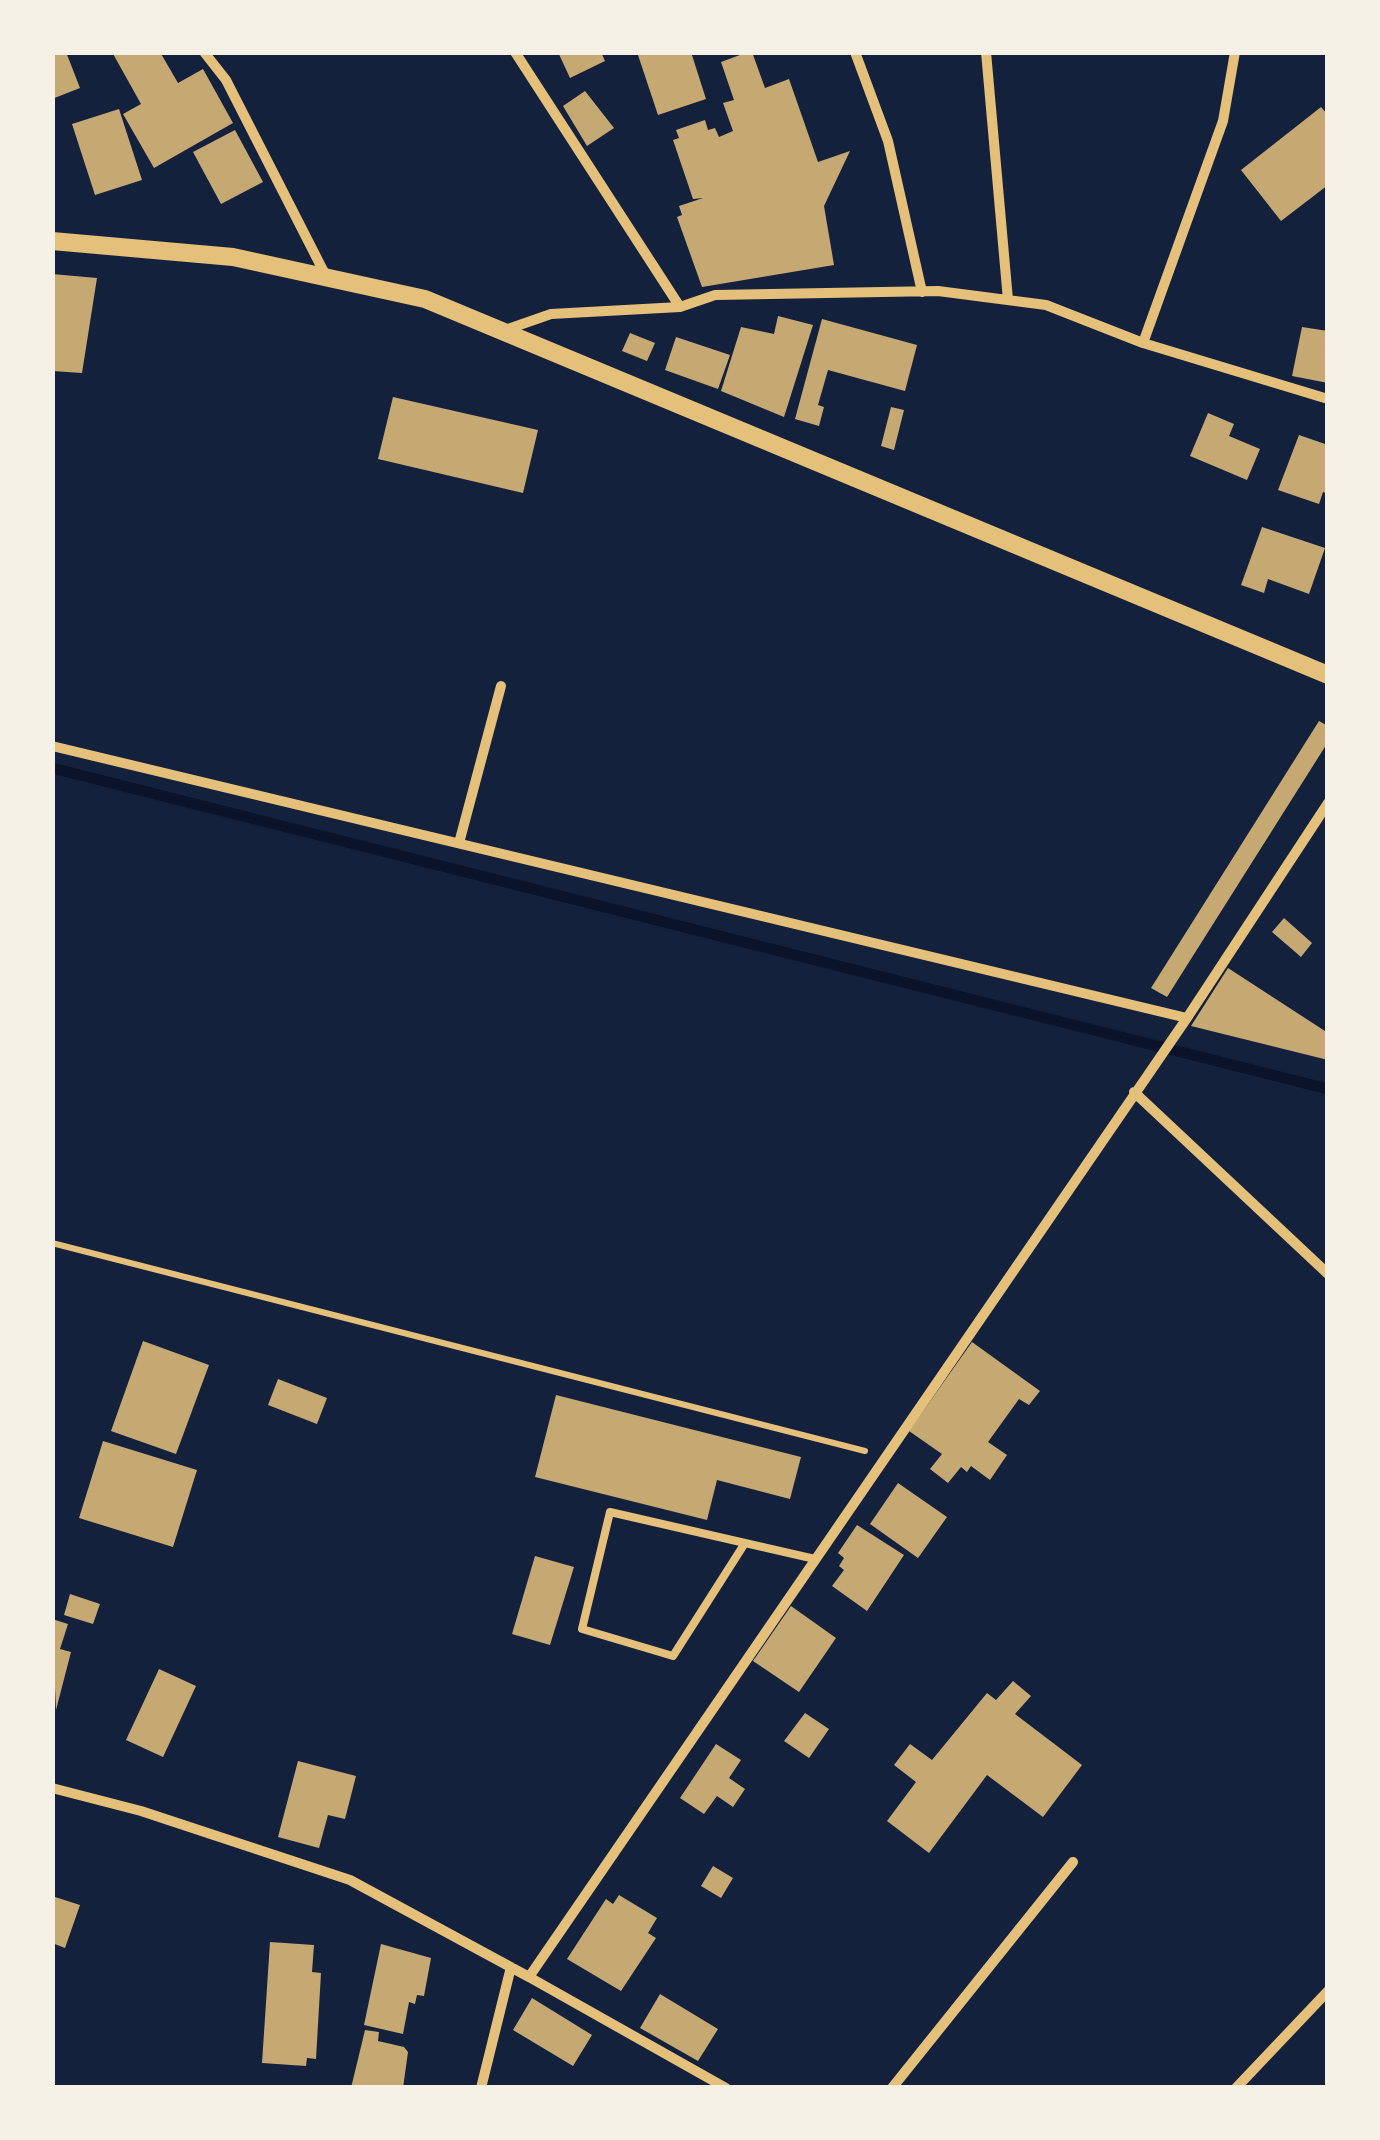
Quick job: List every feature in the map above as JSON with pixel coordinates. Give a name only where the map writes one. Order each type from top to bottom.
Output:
[{"type":"street","points":[[204,52],[226,80],[327,278]]},
{"type":"street","points":[[515,52],[680,307]]},
{"type":"street","points":[[855,52],[888,142],[922,292]]},
{"type":"street","points":[[986,52],[1008,300]]},
{"type":"street","points":[[1144,343],[1222,121],[1235,52]]},
{"type":"street","points":[[52,241],[233,257],[426,299],[1328,675]]},
{"type":"street","points":[[501,331],[552,314],[680,307],[715,295],[922,292],[1046,305],[1144,343],[1328,399]]},
{"type":"street","points":[[459,843],[501,686]]},
{"type":"street","points":[[52,746],[1187,1018]]},
{"type":"street","points":[[529,1977],[1187,1018],[1328,803]]},
{"type":"street","points":[[1134,1092],[1328,1274]]},
{"type":"street","points":[[52,1788],[141,1811],[350,1880],[726,2088]]},
{"type":"street","points":[[892,2088],[1073,1862]]},
{"type":"street","points":[[481,2088],[512,1967]]},
{"type":"street","points":[[1236,2088],[1328,1991]]},
{"type":"lane","points":[[745,1543],[673,1656],[582,1629],[610,1512],[815,1559]]},
{"type":"path","points":[[52,1244],[886,1456]]},
{"type":"building","points":[[52,52],[66,52],[80,88],[52,99]]},
{"type":"building","points":[[112,52],[160,52],[178,83],[203,69],[233,123],[154,168],[123,114],[141,104]]},
{"type":"building","points":[[558,52],[601,52],[605,61],[570,78]]},
{"type":"building","points":[[637,52],[691,52],[706,99],[658,115]]},
{"type":"building","points":[[752,52],[765,88],[789,79],[818,162],[850,151],[824,206],[834,265],[702,287],[677,217],[682,215],[679,206],[703,198],[693,199],[673,140],[679,138],[676,130],[705,120],[708,130],[715,128],[719,137],[733,131],[723,103],[734,100],[721,62]]},
{"type":"building","points":[[585,91],[614,128],[587,146],[563,106]]},
{"type":"building","points":[[1321,107],[1328,115],[1328,185],[1281,221],[1241,170]]},
{"type":"building","points":[[119,109],[142,180],[95,195],[72,124]]},
{"type":"building","points":[[235,130],[263,182],[221,204],[193,152]]},
{"type":"building","points":[[52,274],[97,278],[82,373],[52,371]]},
{"type":"building","points":[[778,316],[813,325],[784,417],[721,391],[741,327],[774,334]]},
{"type":"building","points":[[822,319],[917,345],[905,391],[828,370],[818,405],[824,407],[819,426],[795,419]]},
{"type":"building","points":[[1302,327],[1328,331],[1328,383],[1292,376]]},
{"type":"building","points":[[630,333],[655,343],[647,361],[622,351]]},
{"type":"building","points":[[676,337],[730,355],[718,389],[665,370]]},
{"type":"building","points":[[393,397],[538,430],[523,493],[378,459]]},
{"type":"building","points":[[891,407],[904,410],[894,450],[881,446]]},
{"type":"building","points":[[1208,413],[1234,424],[1229,436],[1260,449],[1247,480],[1190,456]]},
{"type":"building","points":[[1299,435],[1328,445],[1328,494],[1323,492],[1319,504],[1278,490]]},
{"type":"building","points":[[1262,527],[1325,548],[1309,594],[1268,579],[1264,593],[1241,585]]},
{"type":"building","points":[[1319,721],[1328,726],[1328,742],[1167,997],[1151,988]]},
{"type":"building","points":[[1284,918],[1312,943],[1301,957],[1272,932]]},
{"type":"building","points":[[1228,968],[1328,1033],[1328,1060],[1191,1026]]},
{"type":"building","points":[[143,1341],[209,1365],[176,1454],[111,1431]]},
{"type":"building","points":[[972,1342],[1040,1391],[1029,1405],[1019,1399],[988,1442],[1007,1455],[990,1480],[971,1466],[967,1472],[961,1467],[948,1483],[930,1469],[942,1454],[909,1431]]},
{"type":"building","points":[[278,1379],[327,1398],[317,1424],[268,1405]]},
{"type":"building","points":[[556,1395],[801,1457],[790,1499],[717,1480],[707,1520],[535,1477]]},
{"type":"building","points":[[103,1441],[197,1470],[173,1547],[79,1518]]},
{"type":"building","points":[[898,1483],[947,1517],[918,1558],[870,1524]]},
{"type":"building","points":[[857,1525],[904,1555],[867,1611],[832,1586],[844,1570],[839,1566],[844,1558],[838,1553]]},
{"type":"building","points":[[535,1556],[574,1567],[550,1645],[512,1634]]},
{"type":"building","points":[[70,1594],[100,1604],[93,1624],[64,1615]]},
{"type":"building","points":[[791,1606],[836,1638],[799,1692],[753,1661]]},
{"type":"building","points":[[52,1619],[68,1624],[60,1649],[71,1652],[56,1710]]},
{"type":"building","points":[[159,1669],[196,1686],[163,1757],[126,1740]]},
{"type":"building","points":[[1013,1681],[1031,1696],[1015,1714],[1082,1765],[1043,1817],[987,1775],[929,1853],[887,1821],[916,1782],[894,1765],[910,1744],[932,1760],[987,1693],[996,1700]]},
{"type":"building","points":[[805,1713],[829,1729],[809,1758],[784,1741]]},
{"type":"building","points":[[716,1744],[741,1760],[729,1778],[745,1789],[733,1807],[717,1796],[704,1814],[680,1798]]},
{"type":"building","points":[[298,1761],[356,1776],[345,1819],[328,1815],[319,1848],[278,1837]]},
{"type":"building","points":[[713,1866],[733,1878],[721,1898],[701,1886]]},
{"type":"building","points":[[619,1895],[657,1918],[648,1933],[656,1938],[621,1991],[567,1959],[606,1899],[613,1904]]},
{"type":"building","points":[[52,1896],[80,1905],[65,1948],[52,1943]]},
{"type":"building","points":[[270,1942],[314,1945],[312,1972],[321,1973],[316,2059],[307,2058],[306,2066],[262,2063]]},
{"type":"building","points":[[381,1944],[431,1958],[424,1996],[417,1995],[415,2004],[409,2002],[403,2034],[364,2025]]},
{"type":"building","points":[[660,1994],[718,2029],[698,2061],[640,2028]]},
{"type":"building","points":[[532,1998],[592,2035],[573,2066],[513,2030]]},
{"type":"building","points":[[365,2030],[379,2032],[378,2041],[404,2047],[408,2052],[403,2088],[351,2088]]},
{"type":"waterway","points":[[52,768],[1328,1089]]}]
